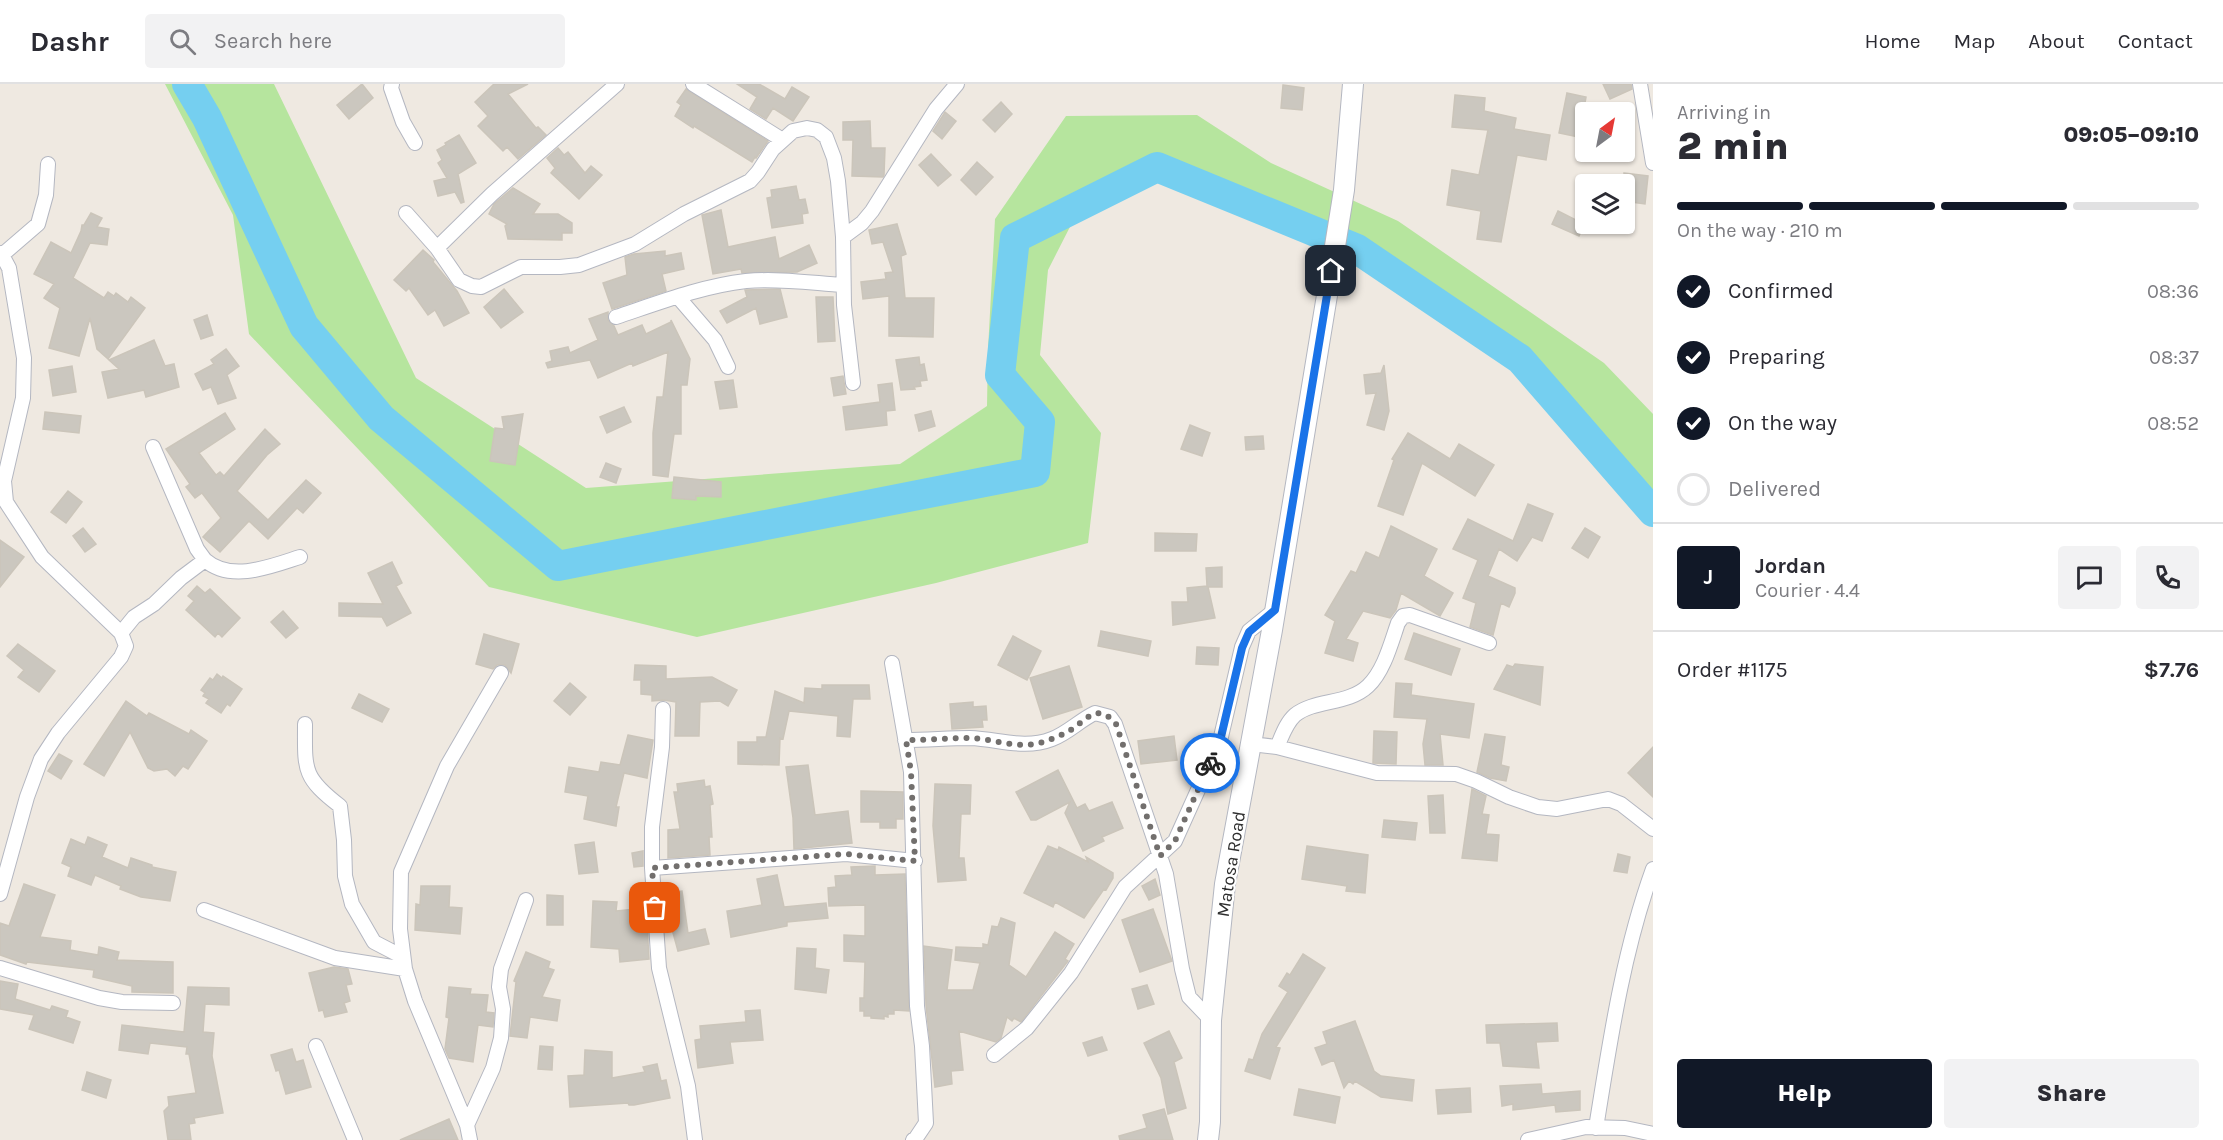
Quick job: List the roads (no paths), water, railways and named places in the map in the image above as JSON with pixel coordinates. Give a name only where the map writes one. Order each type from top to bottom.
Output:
[{"type":"street","points":[[392,84],[391,88],[403,122],[415,143]]},
{"type":"street","points":[[437,248],[492,194],[617,84]]},
{"type":"street","points":[[693,84],[781,139]]},
{"type":"street","points":[[843,237],[862,223],[872,211],[936,109],[957,84]]},
{"type":"street","name":"Matosa Road","points":[[1208,1140],[1211,1020],[1226,884],[1275,610],[1344,190],[1353,84]]},
{"type":"street","points":[[1640,84],[1653,163]]},
{"type":"street","points":[[406,213],[437,248],[459,280],[481,287],[521,267],[579,265],[635,244],[684,214],[750,181],[781,139],[793,131],[807,128],[817,130],[826,137],[834,158],[838,181],[843,237],[843,285],[853,382]]},
{"type":"street","points":[[0,894],[27,797],[41,759],[58,733],[120,657],[126,646],[121,633],[42,556],[3,501],[4,481],[23,398],[24,358],[9,268],[1,254],[38,224],[46,195],[48,164]]},
{"type":"street","points":[[616,317],[678,297],[746,281],[797,281],[843,285]]},
{"type":"street","points":[[678,297],[715,340],[728,368]]},
{"type":"street","points":[[153,447],[197,549],[212,567],[247,572],[300,557]]},
{"type":"street","points":[[121,633],[134,617],[154,604],[181,578],[205,560]]},
{"type":"street","points":[[994,1055],[1027,1028],[1071,973],[1125,887],[1175,841],[1220,741],[1242,648],[1249,632],[1275,610]]},
{"type":"street","points":[[1277,747],[1294,716],[1304,710],[1351,696],[1370,685],[1403,616],[1410,615],[1489,643]]},
{"type":"street","points":[[892,663],[911,772],[915,861],[917,996],[926,1123],[913,1140]]},
{"type":"street","points":[[471,1140],[467,1125],[415,1001],[404,963],[400,929],[401,872],[406,855],[447,766],[501,673]]},
{"type":"street","points":[[663,709],[662,747],[652,827],[652,868],[659,968],[688,1086],[695,1140]]},
{"type":"street","points":[[906,740],[972,738],[1018,745],[1036,744],[1053,739],[1095,713],[1110,717],[1116,724],[1160,856],[1170,893],[1182,969],[1189,997],[1211,1020]]},
{"type":"street","points":[[305,724],[305,767],[318,790],[340,806],[345,876],[352,904],[374,942],[404,963]]},
{"type":"street","points":[[1251,744],[1277,747],[1377,774],[1456,774],[1538,807],[1557,809],[1608,799],[1621,804],[1653,829]]},
{"type":"street","points":[[652,868],[846,854],[915,861]]},
{"type":"street","points":[[1596,1128],[1613,1021],[1644,895],[1653,869]]},
{"type":"street","points":[[467,1125],[493,1068],[501,1038],[503,1009],[499,987],[501,969],[526,900]]},
{"type":"street","points":[[204,910],[335,958],[404,963]]},
{"type":"street","points":[[0,968],[99,998],[122,1002],[173,1003]]},
{"type":"street","points":[[316,1046],[355,1140]]},
{"type":"street","points":[[1528,1140],[1586,1127],[1625,1128],[1653,1133]]},
{"type":"waterway","points":[[187,84],[207,118],[304,326],[381,418],[558,566],[1035,472],[1040,422],[1000,375],[1015,238],[1157,167],[1357,249],[1520,359],[1653,512]]}]
